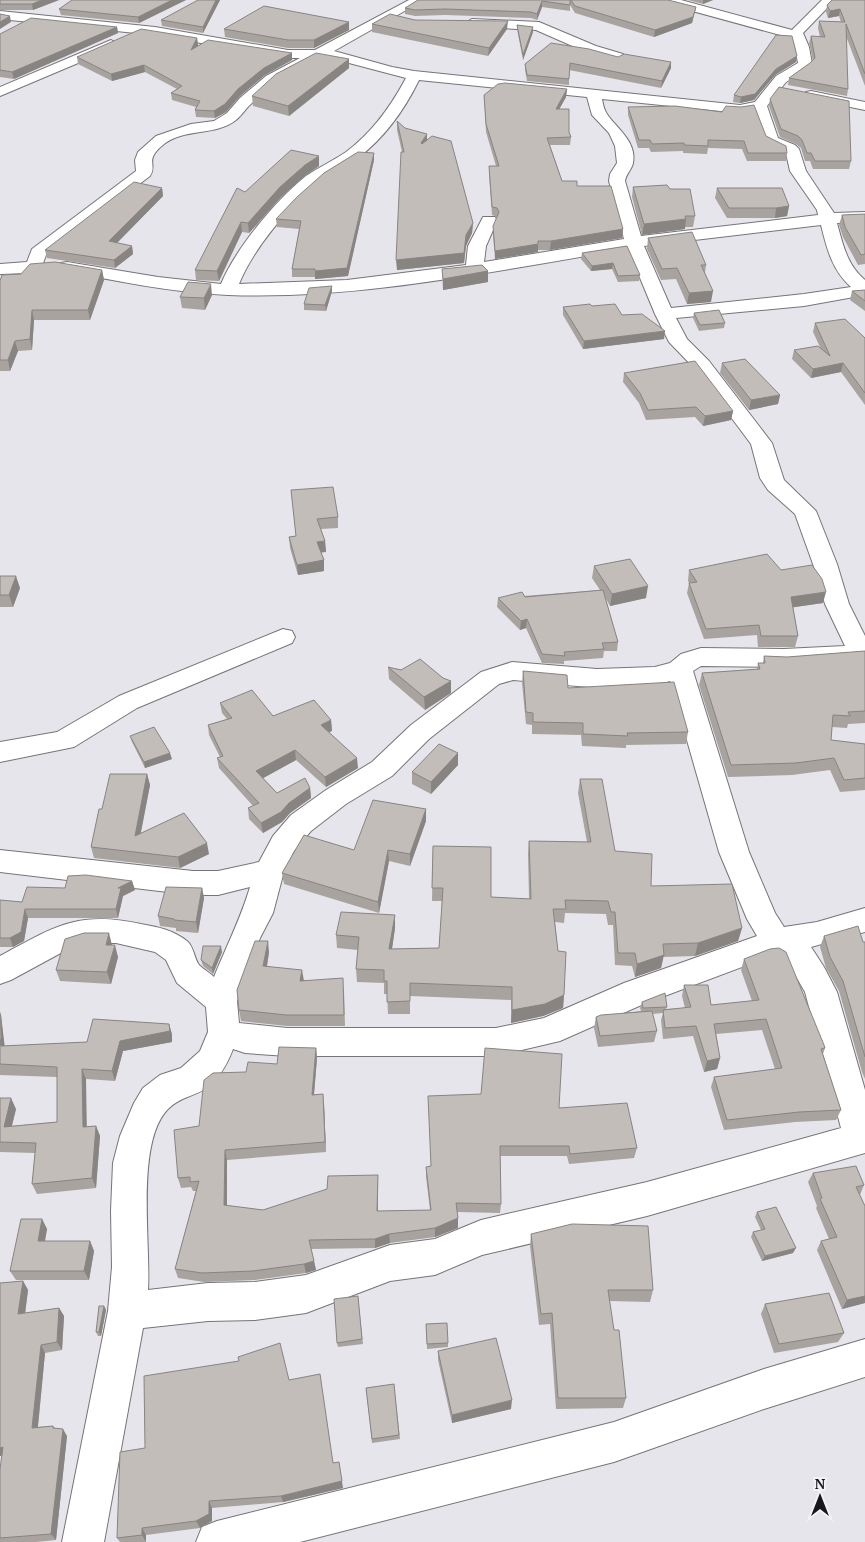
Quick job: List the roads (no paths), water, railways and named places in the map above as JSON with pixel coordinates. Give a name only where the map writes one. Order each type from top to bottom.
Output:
[{"type":"street","points":[[0,269],[30,268],[35,264],[38,253],[59,235],[144,173],[143,160],[146,152],[156,142],[183,130],[218,125],[232,116],[261,86],[310,60],[315,54],[332,47],[343,39],[389,16],[415,0]]},
{"type":"street","points":[[667,0],[796,35]]},
{"type":"street","points":[[0,15],[141,30],[288,54],[338,56],[390,71],[414,75],[664,100],[740,110],[760,106],[781,79],[805,64],[796,35],[801,27],[829,0]]},
{"type":"street","points":[[13,28],[30,18],[61,8]]},
{"type":"street","points":[[389,16],[406,21]]},
{"type":"street","points":[[0,92],[165,20]]},
{"type":"street","points":[[455,22],[539,26],[618,57]]},
{"type":"street","points":[[228,290],[242,260],[288,203],[307,184],[353,154],[367,142],[407,91],[414,75]]},
{"type":"street","points":[[773,88],[865,106]]},
{"type":"street","points":[[83,1542],[127,1311],[131,1267],[129,1211],[131,1163],[137,1136],[146,1114],[156,1099],[172,1086],[192,1079],[212,1061],[224,1032],[221,1001],[245,937],[258,913],[269,871],[283,844],[301,822],[336,797],[382,769],[420,732],[490,678],[512,671],[597,678],[656,676],[679,669],[690,660],[701,657],[784,658],[863,653],[837,604],[825,564],[805,511],[770,478],[761,443],[702,364],[679,342],[664,314],[634,243],[620,197],[617,181],[618,174],[624,166],[623,146],[614,131],[599,115],[593,94]]},
{"type":"street","points":[[760,106],[771,140],[778,145],[790,148],[794,152],[798,171],[825,210],[838,258],[847,274],[865,290]]},
{"type":"street","points":[[35,264],[58,265],[168,285],[228,290],[297,288],[474,270],[634,243],[827,218],[865,217]]},
{"type":"street","points":[[474,270],[477,246],[489,220]]},
{"type":"street","points":[[664,314],[804,300],[865,290]]},
{"type":"street","points":[[0,752],[64,740],[128,702],[283,638]]},
{"type":"street","points":[[127,1311],[208,1302],[254,1301],[306,1294],[390,1263],[435,1257],[481,1238],[647,1199],[863,1137],[821,992],[814,976],[801,957],[777,941],[762,919],[734,852],[679,669]]},
{"type":"street","points":[[0,861],[193,883],[218,883],[269,871]]},
{"type":"street","points":[[224,1032],[245,1039],[287,1042],[496,1042],[548,1031],[635,993],[777,941],[816,934],[865,920]]},
{"type":"street","points":[[0,971],[69,935],[88,931],[116,931],[163,941],[178,952],[188,974],[221,1001]]},
{"type":"street","points":[[217,1542],[614,1442],[764,1389],[865,1358]]}]
